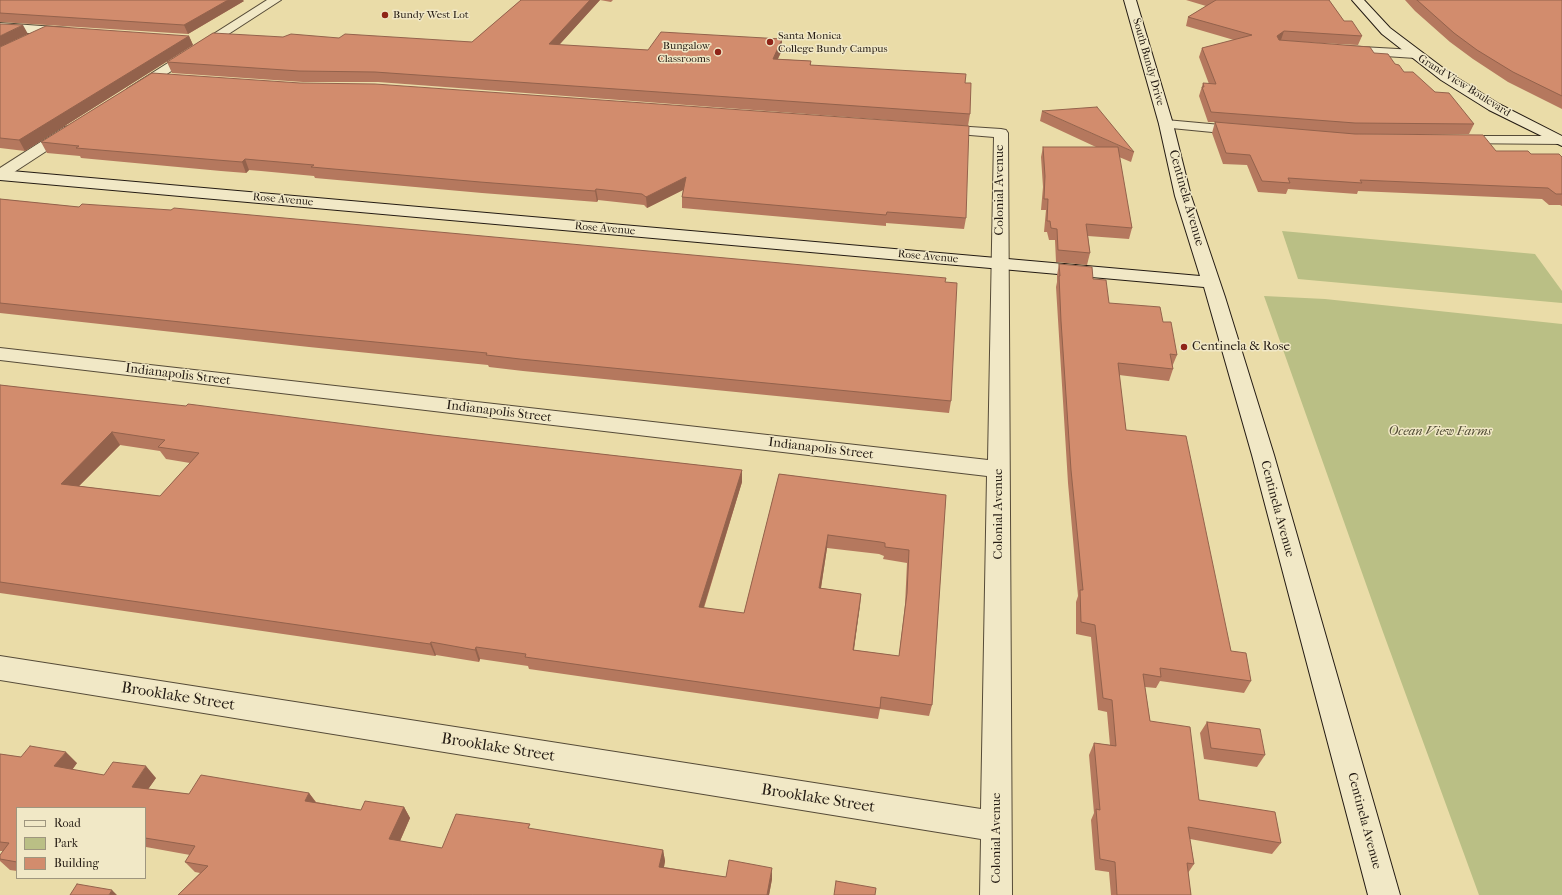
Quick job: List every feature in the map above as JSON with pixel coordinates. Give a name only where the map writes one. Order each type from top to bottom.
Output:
[{"type":"street","points":[[125,94],[275,0]]},
{"type":"street","name":"South Bundy Drive","points":[[1130,0],[1166,124]]},
{"type":"street","name":"Grand View Boulevard","points":[[1358,0],[1386,31],[1415,54],[1494,107],[1561,141]]},
{"type":"street","points":[[0,27],[79,32]]},
{"type":"street","points":[[28,40],[48,30]]},
{"type":"street","points":[[190,39],[210,41]]},
{"type":"street","points":[[1334,49],[1415,54]]},
{"type":"street","points":[[152,77],[176,79]]},
{"type":"street","points":[[0,175],[78,124]]},
{"type":"street","points":[[1166,124],[1258,132]]},
{"type":"street","name":"Centinela Avenue","points":[[1166,124],[1183,196],[1211,282],[1263,455],[1384,895]]},
{"type":"street","name":"Colonial Avenue","points":[[927,128],[1001,134],[996,895]]},
{"type":"street","points":[[1443,140],[1561,141]]},
{"type":"street","name":"Rose Avenue","points":[[0,175],[1211,282]]},
{"type":"street","name":"Indianapolis Street","points":[[0,354],[999,469]]},
{"type":"street","name":"Brooklake Street","points":[[0,668],[997,826]]},
{"type":"green space","points":[[1282,231],[1535,254],[1562,291],[1562,303],[1298,279]]},
{"type":"green space","name":"Ocean View Farms","points":[[1264,296],[1325,299],[1562,324],[1562,895],[1479,895],[1383,632]]},
{"type":"building","points":[[0,0],[228,0],[184,25],[0,13]]},
{"type":"building","points":[[521,0],[590,0],[549,44],[648,50],[661,32],[782,39],[773,59],[811,61],[810,65],[966,74],[965,83],[971,83],[970,114],[375,72],[299,71],[167,62],[213,33],[283,37],[291,34],[339,38],[345,34],[472,42]]},
{"type":"building","points":[[1216,0],[1329,0],[1344,21],[1352,21],[1362,36],[1284,31],[1277,36],[1279,40],[1370,47],[1374,53],[1388,54],[1395,64],[1399,65],[1404,72],[1413,72],[1435,92],[1449,93],[1474,124],[1355,123],[1211,112],[1202,87],[1204,87],[1203,83],[1216,84],[1202,48],[1252,35],[1188,17]]},
{"type":"building","points":[[1417,0],[1562,0],[1562,96],[1513,72],[1477,50],[1454,33]]},
{"type":"building","points":[[0,24],[23,25],[0,36]]},
{"type":"building","points":[[46,26],[189,36],[19,140],[0,138],[0,47]]},
{"type":"building","points":[[152,73],[300,83],[375,84],[969,126],[966,218],[887,212],[886,215],[682,197],[686,177],[646,197],[642,194],[596,189],[595,191],[480,182],[311,167],[314,165],[245,159],[242,162],[217,160],[76,148],[79,146],[41,142]]},
{"type":"building","points":[[1097,107],[1134,152],[1042,111]]},
{"type":"building","points":[[1215,122],[1355,134],[1483,135],[1496,151],[1528,151],[1531,154],[1559,154],[1562,157],[1562,194],[1556,194],[1548,188],[1360,180],[1362,183],[1288,178],[1290,183],[1262,181],[1250,155],[1226,153]]},
{"type":"building","points":[[1043,147],[1118,147],[1132,228],[1086,224],[1090,253],[1058,250],[1057,229],[1051,228],[1050,221],[1047,221],[1048,199],[1044,199],[1045,176]]},
{"type":"building","points":[[0,199],[79,207],[82,204],[171,210],[174,208],[946,278],[945,282],[957,283],[951,401],[520,359],[486,355],[487,353],[0,303]]},
{"type":"building","points":[[1059,264],[1092,267],[1093,279],[1106,280],[1109,303],[1160,307],[1163,322],[1171,322],[1177,355],[1170,354],[1173,369],[1118,363],[1126,430],[1186,436],[1231,651],[1246,653],[1251,681],[1160,668],[1161,677],[1143,674],[1150,721],[1190,727],[1199,800],[1275,812],[1281,843],[1188,827],[1194,864],[1187,863],[1191,895],[1117,895],[1115,862],[1100,859],[1096,809],[1100,810],[1094,743],[1116,746],[1112,700],[1103,698],[1095,625],[1081,622],[1080,590],[1083,590],[1071,470],[1061,321]]},
{"type":"building","points":[[0,385],[186,406],[188,404],[433,435],[742,470],[699,607],[744,613],[779,474],[946,495],[932,705],[881,697],[880,708],[525,657],[526,654],[476,647],[475,650],[431,642],[430,644],[0,582]],"holes":[[[112,432],[165,440],[158,447],[199,453],[160,496],[61,484]],[[828,535],[880,542],[885,543],[885,547],[909,550],[907,593],[899,656],[853,650],[861,594],[819,588]]]},
{"type":"building","points":[[1207,722],[1260,729],[1265,755],[1211,748]]},
{"type":"building","points":[[30,746],[66,752],[54,766],[104,775],[113,762],[146,766],[132,787],[189,794],[201,775],[309,793],[305,801],[361,810],[365,801],[404,807],[389,839],[442,848],[456,814],[530,824],[528,828],[663,850],[659,867],[726,877],[729,860],[772,868],[767,895],[178,895],[208,866],[185,862],[195,846],[146,838],[146,807],[16,807],[16,862],[0,859],[0,855],[9,843],[0,842],[0,754],[21,757]]},
{"type":"building","points":[[836,881],[876,888],[875,895],[834,895]]},
{"type":"building","points":[[77,884],[112,890],[109,895],[70,895]]},
{"type":"place","name":"Bundy West Lot","points":[[385,15]]},
{"type":"place","name":"Santa Monica College Bundy Campus","points":[[770,42]]},
{"type":"place","name":"Bungalow Classrooms","points":[[718,52]]},
{"type":"place","name":"Centinela & Rose","points":[[1184,347]]}]
